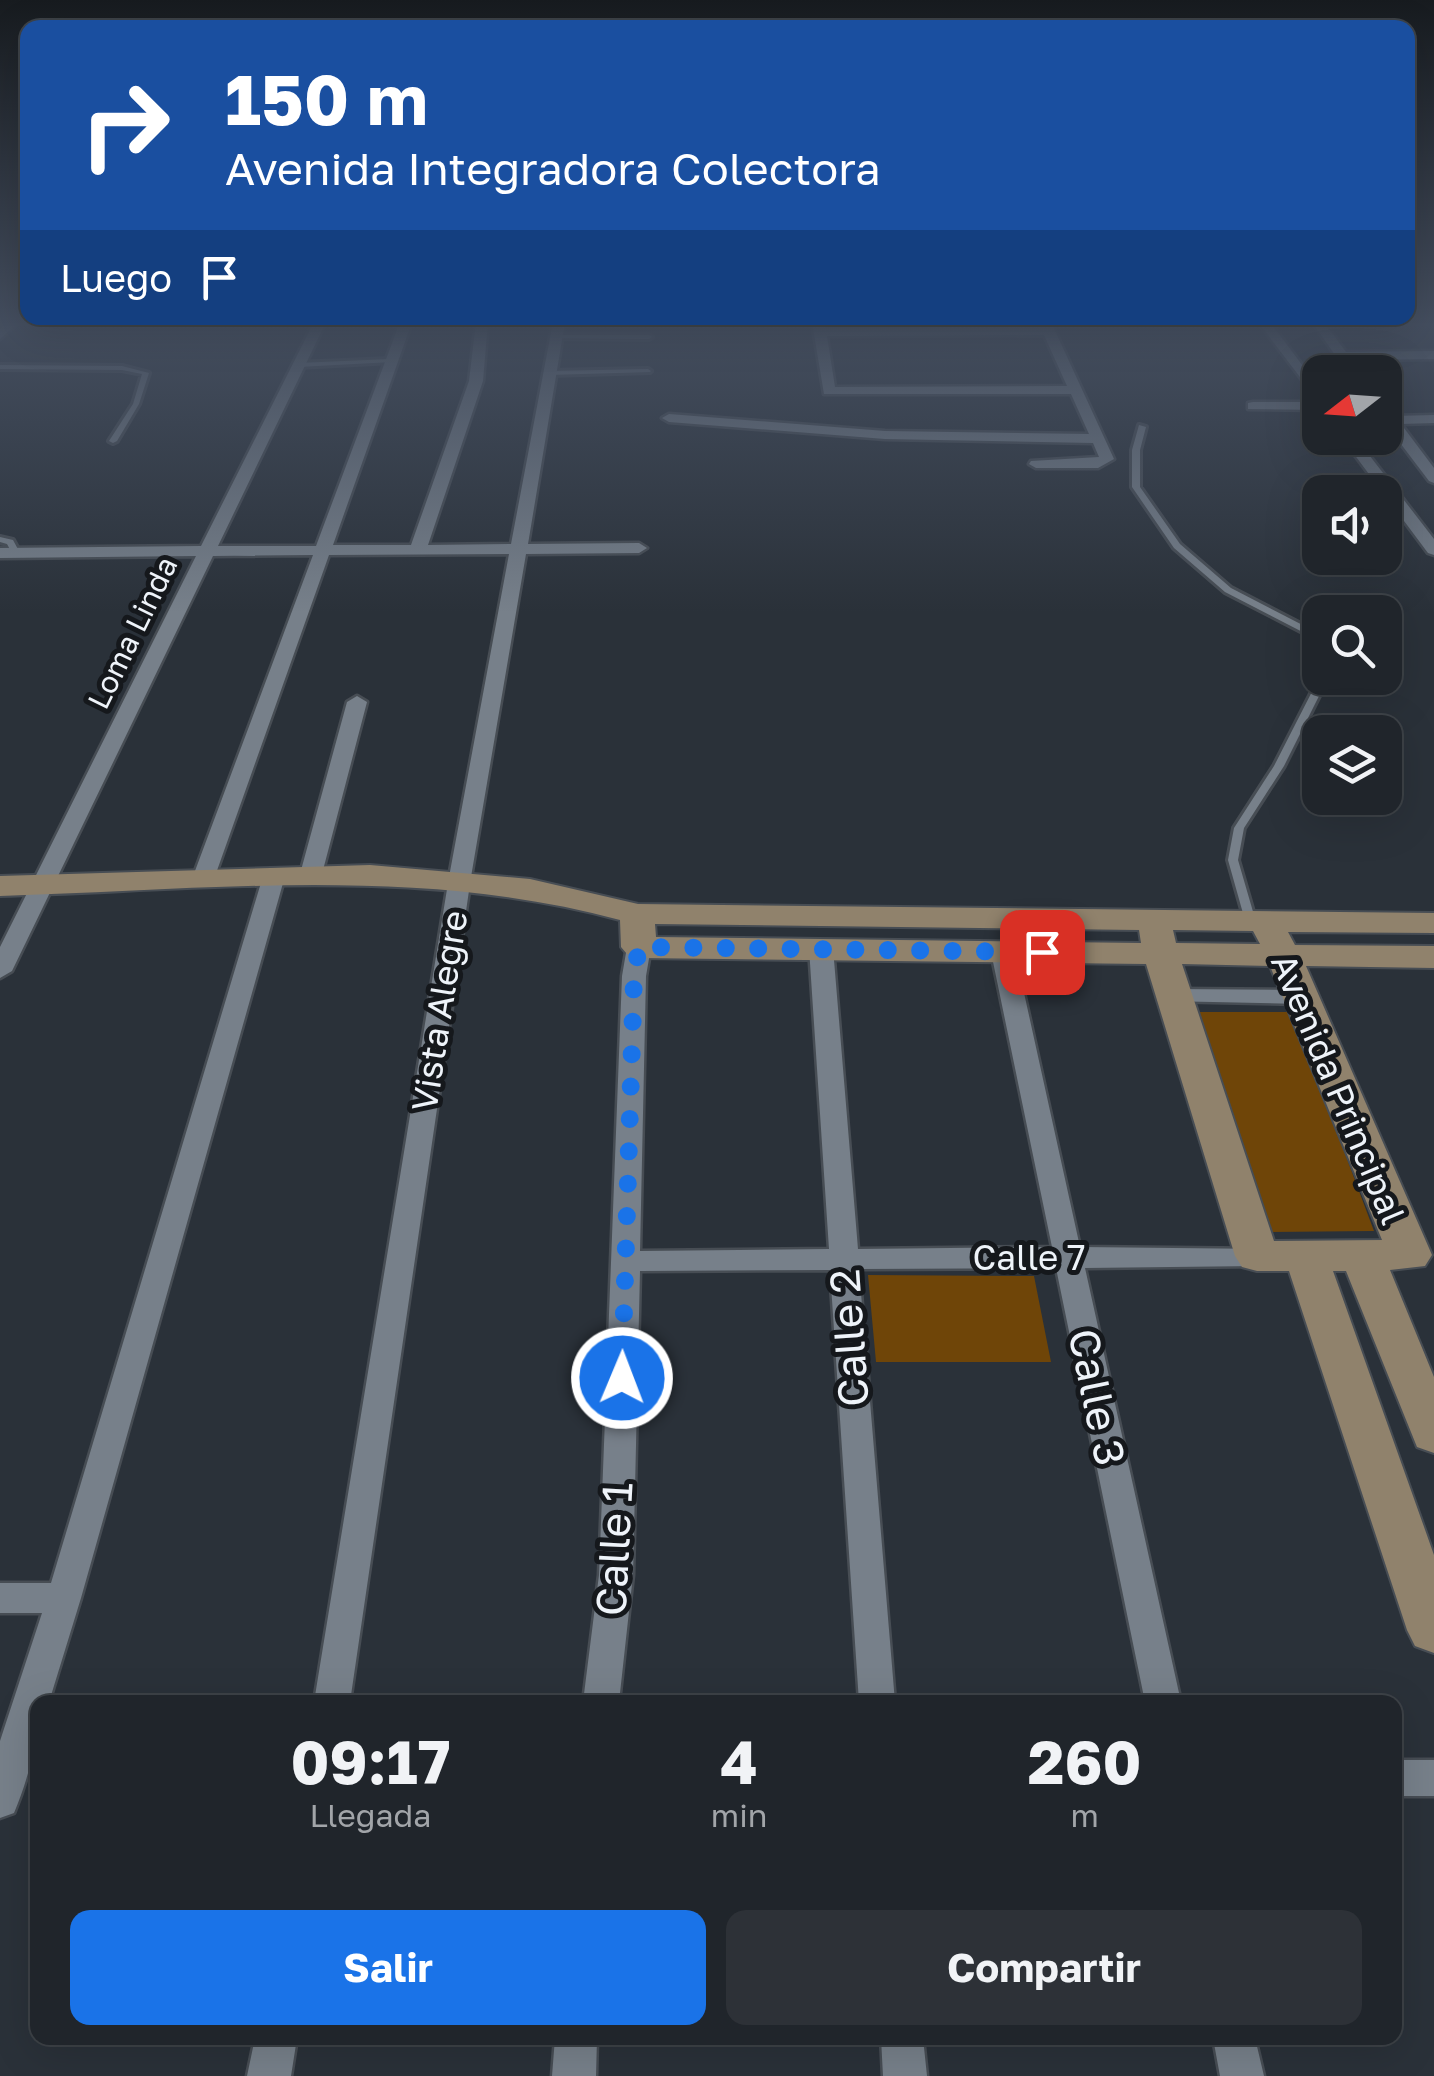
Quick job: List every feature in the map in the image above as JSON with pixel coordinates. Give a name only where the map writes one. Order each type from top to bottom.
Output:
[{"type":"street","name":"Loma Linda","points":[[0,971],[271,419]]},
{"type":"street","points":[[203,880],[370,419]]},
{"type":"street","points":[[418,550],[442,471],[457,444],[465,419]]},
{"type":"street","name":"Vista Alegre","points":[[333,1695],[460,877],[540,419]]},
{"type":"street","points":[[680,419],[885,435],[1097,439]]},
{"type":"street","points":[[1036,464],[1105,462],[1087,419]]},
{"type":"street","points":[[1402,435],[1434,478]]},
{"type":"street","points":[[1362,455],[1434,550]]},
{"type":"street","points":[[8,553],[639,548]]},
{"type":"street","points":[[311,874],[358,702]]},
{"type":"street","points":[[0,886],[371,872],[460,877],[546,890],[637,946],[822,961],[1005,963],[1258,922],[1434,923]]},
{"type":"street","points":[[33,1695],[274,876]]},
{"type":"street","name":"Avenida Principal","points":[[1258,922],[1282,956],[1422,1255]]},
{"type":"street","points":[[637,946],[1157,937],[1282,956],[1434,956]]},
{"type":"street","points":[[1157,937],[1258,1256]]},
{"type":"street","name":"Calle 1","points":[[602,1695],[616,1574],[637,946]]},
{"type":"street","name":"Calle 2","points":[[822,961],[876,1695]]},
{"type":"street","name":"Calle 3","points":[[1005,963],[1161,1695]]},
{"type":"street","points":[[1174,996],[1302,997]]},
{"type":"street","name":"Calle 7","points":[[625,1260],[1422,1255]]},
{"type":"street","points":[[1306,1256],[1434,1630]]},
{"type":"street","name":"Avenida Principal","points":[[1362,1256],[1434,1434]]},
{"type":"street","points":[[0,1598],[64,1598]]},
{"type":"street","points":[[0,1800],[30,1705]]},
{"type":"street","points":[[1402,1778],[1434,1778]]},
{"type":"street","points":[[270,2076],[275,2045]]},
{"type":"street","points":[[574,2076],[576,2045]]},
{"type":"street","points":[[902,2045],[904,2076]]},
{"type":"street","points":[[1235,2045],[1242,2076]]},
{"type":"lane","points":[[114,440],[127,419]]},
{"type":"lane","points":[[1142,426],[1136,450],[1136,487],[1177,546],[1228,590],[1302,629]]},
{"type":"lane","points":[[0,538],[10,542],[8,553]]},
{"type":"lane","points":[[1258,922],[1233,860],[1239,828],[1279,766],[1314,695]]},
{"type":"shaded area","points":[[1191,1012],[1292,1012],[1374,1231],[1266,1232]]},
{"type":"shaded area","points":[[868,1275],[1034,1276],[1051,1362],[876,1362]]},
{"type":"route","points":[[622,1378],[634,976],[639,947],[1042,952]]}]
